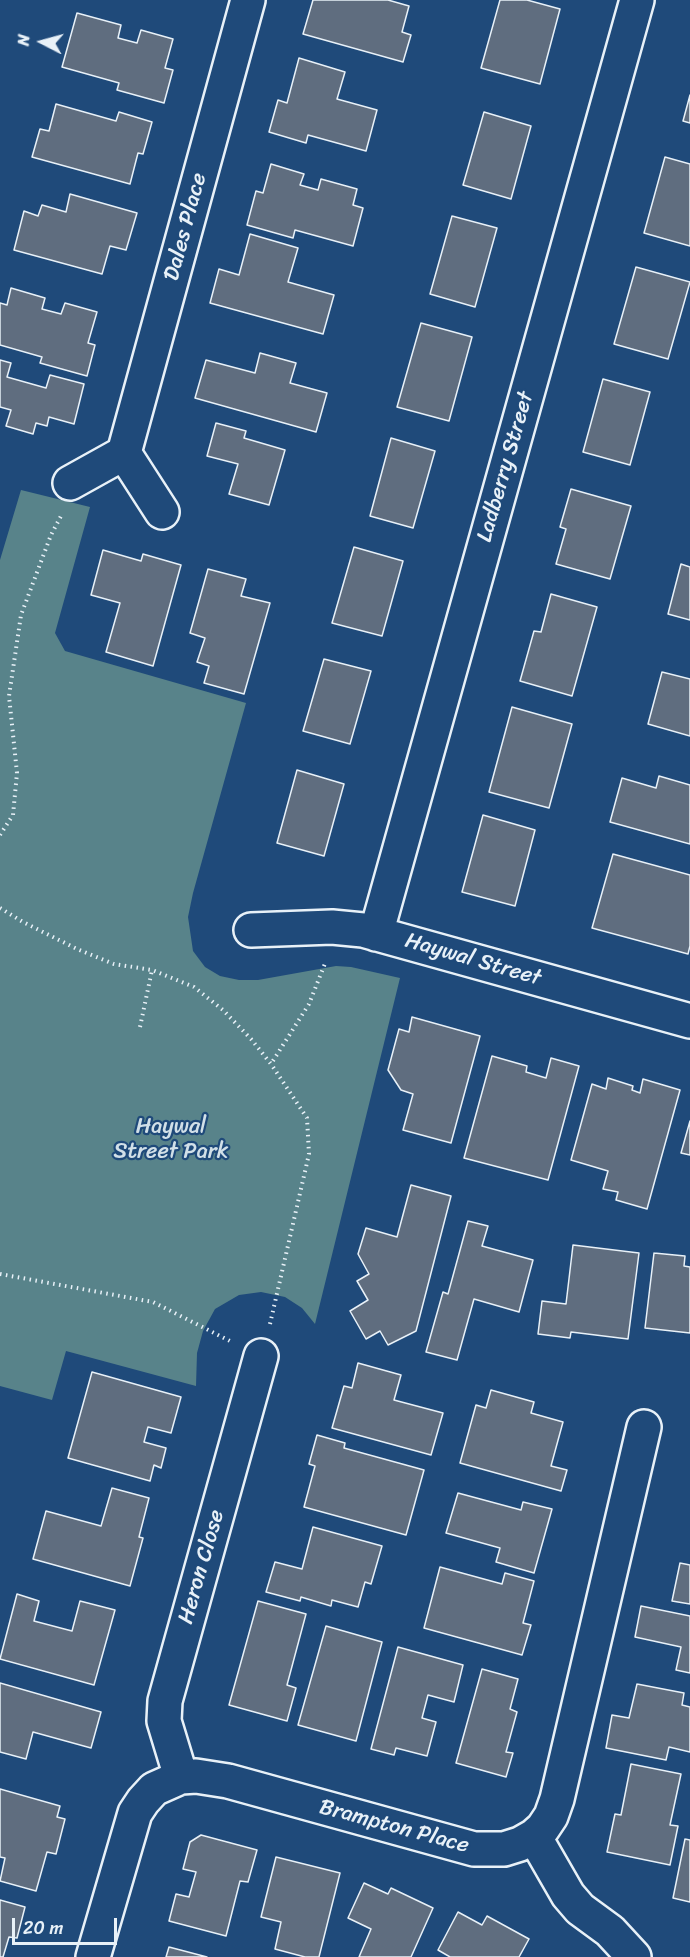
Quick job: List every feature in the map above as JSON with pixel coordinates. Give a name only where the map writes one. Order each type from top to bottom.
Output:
[{"type":"street","name":"Dales Place","points":[[124,453],[248,0]]},
{"type":"street","name":"Ladberry Street","points":[[376,934],[637,0]]},
{"type":"street","points":[[70,483],[124,453],[162,512]]},
{"type":"street","name":"Haywal Street","points":[[251,930],[347,927],[690,1021]]},
{"type":"street","name":"Heron Close","points":[[181,1777],[164,1721],[165,1701],[261,1356]]},
{"type":"street","name":"Brampton Place","points":[[93,1957],[135,1813],[154,1789],[181,1777],[196,1776],[228,1781],[474,1850],[504,1849],[534,1836],[551,1816],[557,1799],[644,1427]]},
{"type":"street","points":[[534,1836],[568,1895],[580,1909],[610,1931],[634,1957]]},
{"type":"path","points":[[0,835],[13,814],[17,773],[9,696],[21,615],[51,535],[71,498],[70,483]]},
{"type":"path","points":[[0,908],[77,949],[114,964],[152,970],[194,987],[223,1010],[271,1064],[307,1118],[309,1154],[278,1293],[261,1356],[153,1302],[0,1274]]},
{"type":"path","points":[[271,1064],[309,1004],[320,981],[326,963],[332,927]]},
{"type":"path","points":[[141,1027],[152,970]]},
{"type":"green space","name":"Haywal Street Park","points":[[21,490],[90,507],[55,633],[65,651],[246,703],[188,917],[193,951],[205,967],[220,976],[239,980],[258,980],[336,966],[400,978],[315,1324],[302,1308],[285,1297],[261,1292],[239,1295],[215,1309],[203,1331],[197,1353],[196,1386],[66,1351],[52,1400],[0,1386],[0,560]]},
{"type":"building","points":[[313,0],[388,0],[409,6],[402,32],[411,35],[403,62],[303,34]]},
{"type":"building","points":[[500,0],[527,0],[560,9],[540,84],[481,68]]},
{"type":"building","points":[[77,13],[121,25],[118,38],[137,43],[141,30],[173,39],[165,68],[173,70],[164,103],[117,90],[119,83],[62,67]]},
{"type":"building","points":[[299,58],[345,72],[337,99],[377,110],[366,151],[308,135],[306,143],[269,132],[278,100],[287,103]]},
{"type":"building","points":[[690,95],[690,123],[683,121]]},
{"type":"building","points":[[56,104],[116,121],[119,112],[152,122],[143,154],[138,153],[130,184],[32,157],[40,129],[49,131]]},
{"type":"building","points":[[484,112],[531,126],[511,199],[463,185]]},
{"type":"building","points":[[665,157],[690,164],[690,246],[644,233]]},
{"type":"building","points":[[271,164],[304,174],[300,185],[318,190],[321,179],[357,189],[353,205],[363,208],[353,246],[295,230],[293,238],[247,225],[256,191],[263,193]]},
{"type":"building","points":[[70,194],[137,213],[126,250],[110,246],[102,274],[14,250],[24,211],[38,216],[42,205],[66,212]]},
{"type":"building","points":[[452,216],[497,228],[475,307],[430,294]]},
{"type":"building","points":[[250,234],[298,248],[288,282],[334,295],[323,334],[210,303],[219,269],[239,275]]},
{"type":"building","points":[[636,267],[690,282],[668,359],[614,344]]},
{"type":"building","points":[[11,288],[45,298],[42,309],[61,314],[65,303],[97,312],[88,343],[95,345],[87,376],[40,363],[42,357],[0,345],[0,303],[7,305]]},
{"type":"building","points":[[421,323],[472,337],[449,421],[397,407]]},
{"type":"building","points":[[260,353],[296,363],[290,383],[327,393],[316,432],[195,398],[206,360],[255,373]]},
{"type":"building","points":[[0,360],[11,363],[7,377],[46,388],[50,375],[84,384],[74,424],[49,417],[47,426],[36,423],[33,434],[6,426],[11,410],[0,407]]},
{"type":"building","points":[[603,379],[650,392],[630,465],[583,452]]},
{"type":"building","points":[[216,423],[246,431],[244,438],[285,450],[269,505],[229,494],[238,464],[207,456]]},
{"type":"building","points":[[391,438],[435,451],[413,528],[370,516]]},
{"type":"building","points":[[571,489],[631,506],[610,579],[556,564],[566,529],[560,527]]},
{"type":"building","points":[[354,547],[403,561],[382,636],[332,623]]},
{"type":"building","points":[[103,550],[141,561],[143,554],[181,565],[153,666],[106,652],[120,603],[91,595]]},
{"type":"building","points":[[681,564],[690,567],[690,620],[668,614]]},
{"type":"building","points":[[208,569],[246,579],[241,596],[270,603],[244,694],[204,683],[209,666],[197,662],[205,638],[190,633]]},
{"type":"building","points":[[551,594],[597,607],[572,696],[520,681],[534,631],[541,632]]},
{"type":"building","points":[[324,659],[371,671],[350,744],[303,731]]},
{"type":"building","points":[[662,672],[690,679],[690,736],[648,724]]},
{"type":"building","points":[[512,707],[572,724],[549,808],[489,792]]},
{"type":"building","points":[[297,770],[344,784],[324,856],[277,843]]},
{"type":"building","points":[[659,776],[690,785],[690,844],[610,822],[622,778],[656,788]]},
{"type":"building","points":[[483,815],[535,830],[515,906],[462,892]]},
{"type":"building","points":[[613,854],[690,875],[688,954],[592,928]]},
{"type":"building","points":[[412,1017],[480,1036],[451,1143],[403,1130],[413,1094],[401,1090],[388,1070],[399,1029],[409,1032]]},
{"type":"building","points":[[492,1056],[527,1066],[526,1072],[546,1078],[551,1058],[579,1066],[548,1180],[464,1158]]},
{"type":"building","points":[[608,1078],[633,1086],[632,1090],[640,1093],[643,1079],[680,1090],[647,1209],[616,1200],[618,1192],[603,1189],[608,1171],[571,1160],[592,1084],[606,1089]]},
{"type":"building","points":[[690,1121],[690,1155],[681,1153]]},
{"type":"building","points":[[411,1185],[451,1196],[416,1331],[388,1345],[380,1331],[366,1339],[350,1311],[368,1300],[357,1281],[369,1274],[358,1254],[366,1228],[397,1237]]},
{"type":"building","points":[[468,1221],[488,1226],[482,1246],[533,1260],[519,1312],[474,1299],[457,1360],[426,1352],[443,1292],[448,1294]]},
{"type":"building","points":[[573,1245],[639,1253],[628,1339],[571,1332],[570,1338],[538,1334],[542,1301],[566,1304]]},
{"type":"building","points":[[654,1253],[685,1256],[684,1266],[690,1267],[690,1333],[645,1328]]},
{"type":"building","points":[[358,1363],[401,1375],[394,1400],[443,1413],[431,1455],[332,1428],[344,1386],[352,1388]]},
{"type":"building","points":[[92,1372],[181,1397],[171,1433],[148,1427],[144,1442],[166,1448],[161,1468],[154,1465],[150,1481],[68,1458]]},
{"type":"building","points":[[491,1390],[534,1402],[531,1413],[563,1422],[551,1466],[567,1470],[561,1491],[460,1463],[476,1405],[486,1408]]},
{"type":"building","points":[[317,1435],[345,1443],[344,1448],[424,1470],[406,1535],[304,1507],[315,1466],[309,1464]]},
{"type":"building","points":[[112,1488],[149,1498],[139,1537],[143,1538],[130,1586],[33,1559],[46,1511],[101,1526]]},
{"type":"building","points":[[458,1493],[521,1510],[523,1502],[552,1509],[534,1573],[496,1562],[500,1548],[446,1533]]},
{"type":"building","points":[[313,1527],[382,1546],[371,1584],[365,1582],[358,1607],[332,1600],[331,1606],[301,1597],[300,1601],[266,1592],[275,1562],[302,1569]]},
{"type":"building","points":[[680,1563],[690,1565],[690,1604],[672,1601]]},
{"type":"building","points":[[440,1567],[502,1584],[505,1573],[534,1581],[523,1623],[531,1625],[522,1655],[424,1628]]},
{"type":"building","points":[[17,1594],[39,1601],[34,1621],[72,1631],[80,1601],[115,1610],[94,1685],[0,1659]]},
{"type":"building","points":[[258,1601],[306,1614],[287,1685],[296,1688],[287,1721],[229,1705]]},
{"type":"building","points":[[641,1606],[690,1616],[690,1673],[676,1670],[681,1647],[635,1637]]},
{"type":"building","points":[[326,1626],[382,1642],[356,1741],[298,1725]]},
{"type":"building","points":[[398,1647],[463,1665],[454,1702],[428,1695],[422,1718],[436,1722],[427,1756],[396,1748],[394,1755],[371,1749]]},
{"type":"building","points":[[482,1669],[518,1679],[510,1709],[517,1712],[506,1752],[513,1753],[506,1777],[456,1763]]},
{"type":"building","points":[[0,1683],[101,1712],[91,1748],[33,1732],[26,1759],[0,1752]]},
{"type":"building","points":[[637,1684],[684,1693],[682,1705],[690,1707],[690,1752],[669,1747],[666,1760],[606,1748],[612,1715],[629,1718]]},
{"type":"building","points":[[631,1764],[681,1774],[670,1825],[678,1826],[670,1865],[607,1852],[615,1814],[621,1815]]},
{"type":"building","points":[[0,1789],[60,1806],[57,1817],[65,1819],[56,1854],[47,1852],[36,1891],[0,1881],[5,1858],[0,1857]]},
{"type":"building","points":[[201,1835],[257,1850],[248,1882],[240,1881],[226,1936],[169,1921],[176,1894],[189,1897],[196,1872],[183,1869],[190,1842]]},
{"type":"building","points":[[685,1839],[690,1840],[690,1902],[673,1898]]},
{"type":"building","points":[[276,1857],[340,1873],[319,1957],[305,1957],[275,1949],[281,1922],[261,1917]]},
{"type":"building","points":[[364,1883],[388,1894],[391,1888],[433,1908],[411,1957],[359,1957],[371,1929],[348,1918]]},
{"type":"building","points":[[0,1900],[25,1907],[17,1938],[9,1937],[3,1957],[0,1957]]},
{"type":"building","points":[[458,1912],[482,1925],[487,1916],[529,1939],[519,1957],[450,1957],[438,1950]]},
{"type":"building","points":[[169,1947],[207,1957],[166,1957]]}]
